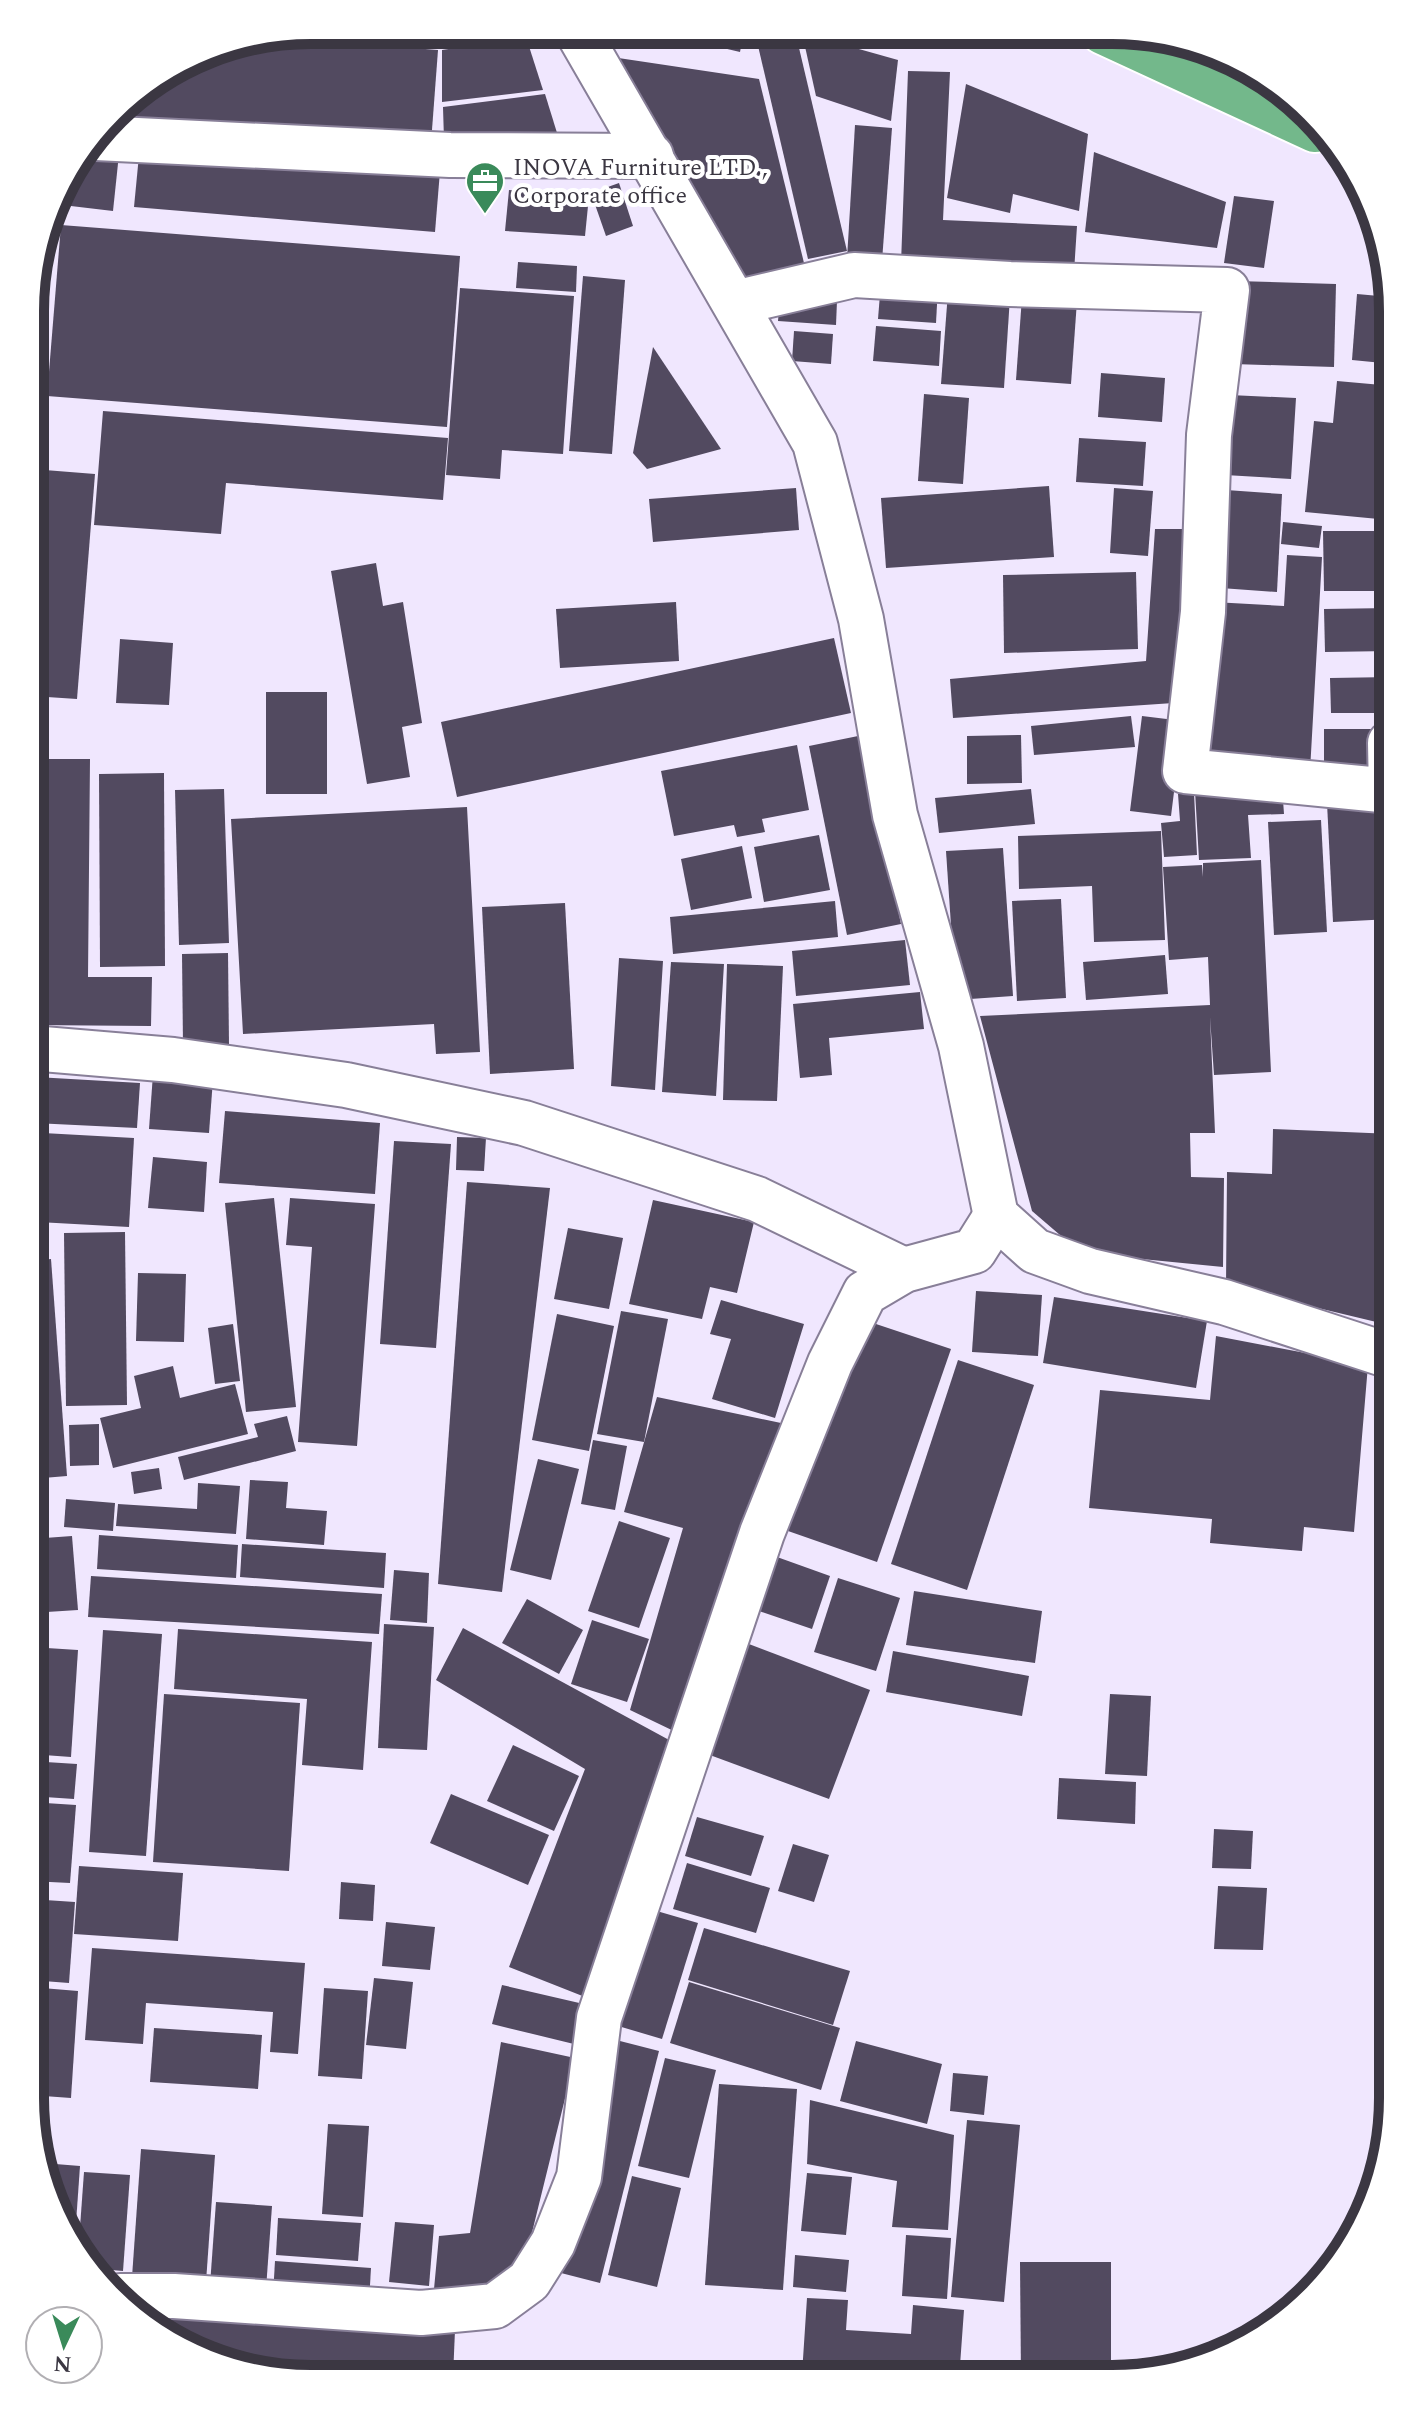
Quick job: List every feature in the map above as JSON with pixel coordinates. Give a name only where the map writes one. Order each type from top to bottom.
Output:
[{"type":"highway","points":[[1131,45],[1303,125]]},
{"type":"street","points":[[585,45],[815,443],[861,619],[895,815],[961,1046],[996,1216],[1035,1251],[1090,1271],[1224,1302],[1378,1352]]},
{"type":"street","points":[[107,139],[450,155],[651,156]]},
{"type":"street","points":[[735,303],[854,275],[1010,284],[1227,290],[1209,435],[1203,612],[1185,771],[1379,790]]},
{"type":"street","points":[[44,1049],[173,1060],[346,1085],[524,1123],[757,1199],[904,1270]]},
{"type":"street","points":[[132,2296],[174,2296],[421,2313],[495,2306],[529,2281],[553,2243],[579,2177],[599,2018],[762,1533],[830,1363],[865,1293],[904,1270],[974,1251],[996,1216]]},
{"type":"building","points":[[708,44],[741,44],[740,52]]},
{"type":"building","points":[[758,44],[798,44],[847,251],[808,259]]},
{"type":"building","points":[[805,44],[842,44],[898,60],[891,121],[816,96]]},
{"type":"building","points":[[294,45],[373,45],[438,50],[431,143],[126,119],[177,80],[225,58],[259,49]]},
{"type":"building","points":[[476,45],[528,45],[543,90],[442,102],[442,50]]},
{"type":"building","points":[[605,56],[759,79],[805,267],[747,279]]},
{"type":"building","points":[[908,71],[950,72],[943,220],[1077,226],[1074,272],[901,264]]},
{"type":"building","points":[[966,84],[1088,134],[1079,211],[1013,194],[1010,213],[947,198]]},
{"type":"building","points":[[545,94],[562,149],[444,140],[443,107]]},
{"type":"building","points":[[855,125],[892,128],[882,261],[847,259]]},
{"type":"building","points":[[140,145],[440,171],[435,232],[134,207]]},
{"type":"building","points":[[98,151],[119,154],[113,211],[66,205]]},
{"type":"building","points":[[1094,152],[1226,202],[1217,248],[1085,232]]},
{"type":"building","points":[[619,183],[633,226],[606,236],[591,193]]},
{"type":"building","points":[[509,190],[589,196],[585,236],[505,231]]},
{"type":"building","points":[[1234,196],[1274,201],[1264,268],[1224,263]]},
{"type":"building","points":[[61,225],[460,256],[447,427],[47,396]]},
{"type":"building","points":[[51,251],[44,344],[46,276]]},
{"type":"building","points":[[518,262],[577,266],[576,292],[516,288]]},
{"type":"building","points":[[583,276],[625,280],[612,454],[569,451]]},
{"type":"building","points":[[1236,281],[1336,284],[1334,367],[1233,364]]},
{"type":"building","points":[[881,282],[938,286],[936,323],[878,319]]},
{"type":"building","points":[[460,288],[574,296],[563,454],[502,450],[500,479],[446,475]]},
{"type":"building","points":[[948,292],[1010,297],[1004,388],[941,384]]},
{"type":"building","points":[[1357,294],[1378,296],[1379,363],[1352,360]]},
{"type":"building","points":[[780,297],[837,301],[836,325],[778,321]]},
{"type":"building","points":[[1022,297],[1077,301],[1071,384],[1016,380]]},
{"type":"building","points":[[876,326],[941,331],[939,366],[873,361]]},
{"type":"building","points":[[794,331],[833,334],[831,364],[792,361]]},
{"type":"building","points":[[653,347],[721,449],[647,469],[633,453]]},
{"type":"building","points":[[1101,373],[1165,378],[1162,422],[1098,417]]},
{"type":"building","points":[[1337,381],[1379,385],[1379,519],[1305,512],[1314,421],[1333,423]]},
{"type":"building","points":[[924,394],[969,398],[963,484],[918,481]]},
{"type":"building","points":[[1230,395],[1296,398],[1291,479],[1225,475]]},
{"type":"building","points":[[103,411],[448,438],[443,500],[226,483],[221,534],[94,525]]},
{"type":"building","points":[[1079,438],[1146,442],[1143,486],[1076,482]]},
{"type":"building","points":[[44,470],[95,474],[77,699],[44,697]]},
{"type":"building","points":[[1049,486],[1054,557],[886,568],[881,498]]},
{"type":"building","points":[[796,488],[799,530],[653,542],[649,499]]},
{"type":"building","points":[[1114,488],[1153,491],[1148,556],[1110,553]]},
{"type":"building","points":[[1212,489],[1282,494],[1277,592],[1207,587]]},
{"type":"building","points":[[1283,522],[1322,526],[1319,548],[1281,544]]},
{"type":"building","points":[[1155,529],[1203,529],[1188,702],[953,718],[950,679],[1146,661]]},
{"type":"building","points":[[1323,531],[1379,531],[1379,591],[1324,591]]},
{"type":"building","points":[[1287,555],[1322,557],[1310,771],[1204,764],[1213,602],[1284,606]]},
{"type":"building","points":[[376,563],[383,606],[403,602],[422,723],[402,727],[410,777],[367,784],[331,571]]},
{"type":"building","points":[[1136,572],[1138,649],[1004,653],[1003,575]]},
{"type":"building","points":[[676,602],[679,661],[560,668],[556,609]]},
{"type":"building","points":[[1379,608],[1379,651],[1325,652],[1324,609]]},
{"type":"building","points":[[834,638],[851,713],[457,797],[441,722]]},
{"type":"building","points":[[120,639],[173,643],[169,705],[116,703]]},
{"type":"building","points":[[1379,677],[1379,713],[1331,713],[1330,678]]},
{"type":"building","points":[[266,692],[327,692],[327,794],[266,794]]},
{"type":"building","points":[[1131,716],[1135,747],[1034,755],[1031,726]]},
{"type":"building","points":[[1142,716],[1183,721],[1171,816],[1130,811]]},
{"type":"building","points":[[1324,729],[1379,729],[1379,774],[1324,775]]},
{"type":"building","points":[[863,735],[901,924],[847,935],[809,746]]},
{"type":"building","points":[[1021,735],[1022,783],[967,784],[967,736]]},
{"type":"building","points":[[797,745],[809,810],[762,819],[765,832],[737,837],[734,825],[674,836],[661,771]]},
{"type":"building","points":[[44,759],[90,759],[88,977],[152,977],[151,1026],[44,1025]]},
{"type":"building","points":[[164,773],[165,966],[100,967],[99,774]]},
{"type":"building","points":[[1282,786],[1284,814],[1248,815],[1251,858],[1199,860],[1195,791]]},
{"type":"building","points":[[224,789],[229,943],[179,945],[175,790]]},
{"type":"building","points":[[1031,789],[1035,824],[939,833],[935,798]]},
{"type":"building","points":[[1194,793],[1197,855],[1164,857],[1161,823],[1180,821],[1178,794]]},
{"type":"building","points":[[1379,801],[1379,920],[1333,922],[1327,803]]},
{"type":"building","points":[[467,807],[480,1052],[436,1054],[434,1024],[243,1034],[231,819]]},
{"type":"building","points":[[1321,820],[1327,932],[1274,935],[1268,822]]},
{"type":"building","points":[[1161,831],[1165,940],[1094,942],[1092,886],[1019,889],[1018,836]]},
{"type":"building","points":[[819,835],[830,890],[764,902],[754,847]]},
{"type":"building","points":[[742,846],[752,898],[691,910],[681,859]]},
{"type":"building","points":[[1003,848],[1013,996],[956,1000],[946,851]]},
{"type":"building","points":[[1261,860],[1271,1072],[1214,1075],[1210,1017],[1215,1133],[1190,1133],[1191,1177],[1224,1178],[1223,1267],[1081,1253],[1032,1211],[980,1016],[1210,1005],[1208,957],[1169,960],[1163,867],[1202,865],[1203,877],[1203,863]]},
{"type":"building","points":[[1061,899],[1066,998],[1017,1001],[1012,901]]},
{"type":"building","points":[[835,901],[838,937],[673,954],[670,917]]},
{"type":"building","points":[[565,903],[574,1069],[490,1074],[482,907]]},
{"type":"building","points":[[905,940],[910,985],[796,996],[792,951]]},
{"type":"building","points":[[228,953],[229,1045],[183,1045],[182,954]]},
{"type":"building","points":[[1165,955],[1168,994],[1086,1000],[1083,962]]},
{"type":"building","points":[[619,958],[663,961],[655,1090],[611,1086]]},
{"type":"building","points":[[671,962],[724,964],[716,1096],[662,1092]]},
{"type":"building","points":[[727,964],[783,966],[777,1101],[723,1100]]},
{"type":"building","points":[[920,992],[924,1029],[829,1038],[832,1075],[800,1078],[793,1004]]},
{"type":"building","points":[[153,1074],[213,1079],[209,1133],[149,1129]]},
{"type":"building","points":[[44,1077],[140,1083],[137,1128],[44,1123]]},
{"type":"building","points":[[225,1111],[380,1123],[375,1194],[219,1183]]},
{"type":"building","points":[[1273,1129],[1379,1133],[1378,1323],[1226,1286],[1227,1172],[1272,1174]]},
{"type":"building","points":[[44,1133],[134,1138],[129,1227],[44,1222]]},
{"type":"building","points":[[457,1137],[486,1138],[484,1171],[456,1170]]},
{"type":"building","points":[[394,1141],[451,1144],[436,1348],[380,1344]]},
{"type":"building","points":[[153,1157],[207,1162],[204,1212],[148,1208]]},
{"type":"building","points":[[467,1182],[550,1188],[502,1592],[438,1584]]},
{"type":"building","points":[[274,1198],[296,1407],[246,1412],[225,1203]]},
{"type":"building","points":[[290,1198],[375,1204],[357,1446],[298,1442],[312,1247],[286,1245]]},
{"type":"building","points":[[653,1200],[754,1222],[737,1293],[710,1287],[702,1319],[629,1304]]},
{"type":"building","points":[[568,1228],[623,1238],[609,1309],[554,1299]]},
{"type":"building","points":[[125,1232],[127,1405],[66,1406],[64,1233]]},
{"type":"building","points":[[51,1259],[67,1476],[44,1478],[44,1260]]},
{"type":"building","points":[[138,1273],[186,1274],[184,1342],[136,1341]]},
{"type":"building","points":[[976,1291],[1042,1295],[1038,1356],[972,1352]]},
{"type":"building","points":[[1054,1297],[1207,1321],[1196,1388],[1043,1363]]},
{"type":"building","points":[[721,1300],[804,1324],[775,1418],[712,1399],[731,1339],[710,1334]]},
{"type":"building","points":[[621,1311],[668,1319],[644,1442],[597,1434]]},
{"type":"building","points":[[557,1314],[614,1326],[589,1451],[532,1440]]},
{"type":"building","points":[[861,1319],[951,1349],[877,1562],[788,1531]]},
{"type":"building","points":[[233,1324],[240,1381],[215,1384],[208,1328]]},
{"type":"building","points":[[1216,1336],[1368,1365],[1354,1532],[1304,1527],[1302,1551],[1210,1543],[1212,1519],[1089,1508],[1100,1390],[1210,1400]]},
{"type":"building","points":[[958,1360],[1034,1385],[967,1590],[891,1564]]},
{"type":"building","points":[[173,1366],[180,1398],[235,1384],[248,1434],[113,1468],[100,1418],[141,1408],[134,1376]]},
{"type":"building","points":[[657,1397],[781,1423],[680,1734],[630,1710],[683,1528],[624,1512]]},
{"type":"building","points":[[287,1416],[296,1451],[184,1480],[178,1457],[258,1437],[254,1424]]},
{"type":"building","points":[[99,1424],[99,1465],[70,1466],[69,1425]]},
{"type":"building","points":[[593,1440],[627,1446],[615,1510],[581,1504]]},
{"type":"building","points":[[538,1459],[579,1469],[551,1580],[510,1570]]},
{"type":"building","points":[[159,1468],[162,1489],[134,1494],[131,1472]]},
{"type":"building","points":[[250,1480],[288,1482],[286,1508],[327,1511],[324,1545],[246,1539]]},
{"type":"building","points":[[198,1483],[240,1486],[236,1534],[116,1526],[118,1504],[197,1509]]},
{"type":"building","points":[[66,1499],[115,1503],[113,1531],[64,1527]]},
{"type":"building","points":[[619,1521],[670,1538],[639,1628],[588,1611]]},
{"type":"building","points":[[99,1535],[238,1545],[236,1578],[97,1569]]},
{"type":"building","points":[[72,1536],[78,1610],[44,1612],[44,1538]]},
{"type":"building","points":[[242,1544],[386,1553],[384,1588],[240,1577]]},
{"type":"building","points":[[777,1557],[830,1576],[812,1629],[759,1611]]},
{"type":"building","points":[[394,1570],[429,1573],[427,1623],[390,1620]]},
{"type":"building","points":[[91,1576],[382,1594],[379,1634],[88,1617]]},
{"type":"building","points":[[838,1578],[900,1598],[876,1671],[814,1652]]},
{"type":"building","points":[[914,1591],[1042,1611],[1035,1663],[906,1645]]},
{"type":"building","points":[[527,1599],[583,1630],[559,1674],[502,1643]]},
{"type":"building","points":[[592,1620],[649,1639],[627,1702],[571,1684]]},
{"type":"building","points":[[384,1624],[434,1627],[427,1750],[378,1748]]},
{"type":"building","points":[[463,1628],[682,1747],[585,1997],[509,1967],[585,1769],[436,1680]]},
{"type":"building","points":[[178,1629],[372,1642],[363,1770],[302,1765],[307,1699],[174,1689]]},
{"type":"building","points":[[103,1630],[162,1634],[146,1856],[89,1852]]},
{"type":"building","points":[[741,1641],[870,1690],[829,1799],[699,1751]]},
{"type":"building","points":[[44,1648],[78,1650],[71,1757],[44,1755]]},
{"type":"building","points":[[893,1651],[1029,1676],[1022,1716],[886,1692]]},
{"type":"building","points":[[164,1694],[300,1703],[289,1871],[153,1862]]},
{"type":"building","points":[[1110,1694],[1151,1696],[1147,1776],[1105,1774]]},
{"type":"building","points":[[513,1745],[579,1776],[554,1831],[487,1801]]},
{"type":"building","points":[[44,1762],[77,1764],[74,1799],[44,1797]]},
{"type":"building","points":[[1059,1778],[1136,1782],[1135,1824],[1057,1819]]},
{"type":"building","points":[[451,1794],[549,1835],[528,1885],[430,1843]]},
{"type":"building","points":[[44,1803],[76,1805],[70,1883],[44,1882]]},
{"type":"building","points":[[697,1817],[764,1836],[751,1876],[685,1856]]},
{"type":"building","points":[[1214,1829],[1253,1831],[1251,1869],[1212,1868]]},
{"type":"building","points":[[793,1844],[829,1855],[814,1902],[778,1891]]},
{"type":"building","points":[[687,1863],[770,1888],[756,1933],[673,1909]]},
{"type":"building","points":[[79,1866],[183,1873],[178,1941],[74,1934]]},
{"type":"building","points":[[341,1882],[375,1885],[373,1921],[339,1919]]},
{"type":"building","points":[[1218,1886],[1267,1888],[1263,1950],[1214,1949]]},
{"type":"building","points":[[44,1900],[75,1902],[69,1983],[44,1981]]},
{"type":"building","points":[[643,1907],[698,1923],[662,2039],[608,2023]]},
{"type":"building","points":[[386,1922],[435,1927],[430,1970],[382,1966]]},
{"type":"building","points":[[704,1928],[850,1971],[833,2025],[688,1980]]},
{"type":"building","points":[[92,1948],[305,1963],[298,2054],[270,2052],[273,2012],[146,2003],[143,2044],[85,2040]]},
{"type":"building","points":[[374,1978],[413,1982],[406,2049],[366,2045]]},
{"type":"building","points":[[689,1982],[840,2028],[821,2090],[670,2043]]},
{"type":"building","points":[[502,1985],[588,2005],[578,2045],[492,2024]]},
{"type":"building","points":[[44,1988],[78,1991],[71,2098],[44,2096]]},
{"type":"building","points":[[324,1988],[368,1991],[362,2079],[318,2076]]},
{"type":"building","points":[[154,2028],[262,2035],[258,2089],[150,2082]]},
{"type":"building","points":[[620,2041],[659,2051],[600,2283],[561,2273]]},
{"type":"building","points":[[856,2041],[942,2064],[927,2124],[840,2101]]},
{"type":"building","points":[[501,2042],[575,2058],[523,2269],[487,2290],[434,2289],[439,2236],[470,2233]]},
{"type":"building","points":[[665,2058],[716,2070],[689,2178],[638,2166]]},
{"type":"building","points":[[953,2073],[988,2076],[984,2115],[950,2111]]},
{"type":"building","points":[[719,2084],[797,2089],[783,2290],[705,2285]]},
{"type":"building","points":[[810,2100],[954,2135],[948,2230],[892,2227],[897,2181],[807,2164]]},
{"type":"building","points":[[967,2120],[1020,2125],[1004,2302],[951,2297]]},
{"type":"building","points":[[328,2124],[369,2126],[363,2217],[322,2214]]},
{"type":"building","points":[[141,2149],[215,2155],[206,2282],[132,2277]]},
{"type":"building","points":[[53,2164],[80,2166],[76,2224],[64,2200]]},
{"type":"building","points":[[84,2172],[130,2175],[123,2271],[107,2270],[80,2231]]},
{"type":"building","points":[[807,2173],[852,2177],[846,2235],[801,2231]]},
{"type":"building","points":[[632,2176],[681,2188],[657,2287],[608,2275]]},
{"type":"building","points":[[216,2202],[272,2206],[266,2289],[210,2285]]},
{"type":"building","points":[[278,2218],[361,2223],[358,2261],[276,2255]]},
{"type":"building","points":[[395,2222],[434,2225],[429,2286],[389,2282]]},
{"type":"building","points":[[906,2235],[951,2238],[947,2299],[902,2296]]},
{"type":"building","points":[[795,2255],[849,2260],[846,2292],[793,2287]]},
{"type":"building","points":[[275,2261],[371,2268],[369,2302],[273,2295]]},
{"type":"building","points":[[1020,2262],[1111,2262],[1111,2365],[1021,2365]]},
{"type":"building","points":[[807,2298],[848,2300],[846,2330],[911,2334],[913,2305],[964,2310],[960,2365],[803,2365]]},
{"type":"building","points":[[162,2319],[455,2330],[454,2365],[311,2365],[276,2363],[242,2356],[209,2345]]},
{"type":"place","name":"INOVA Furniture LTD., Corporate office","points":[[485,215]]}]
